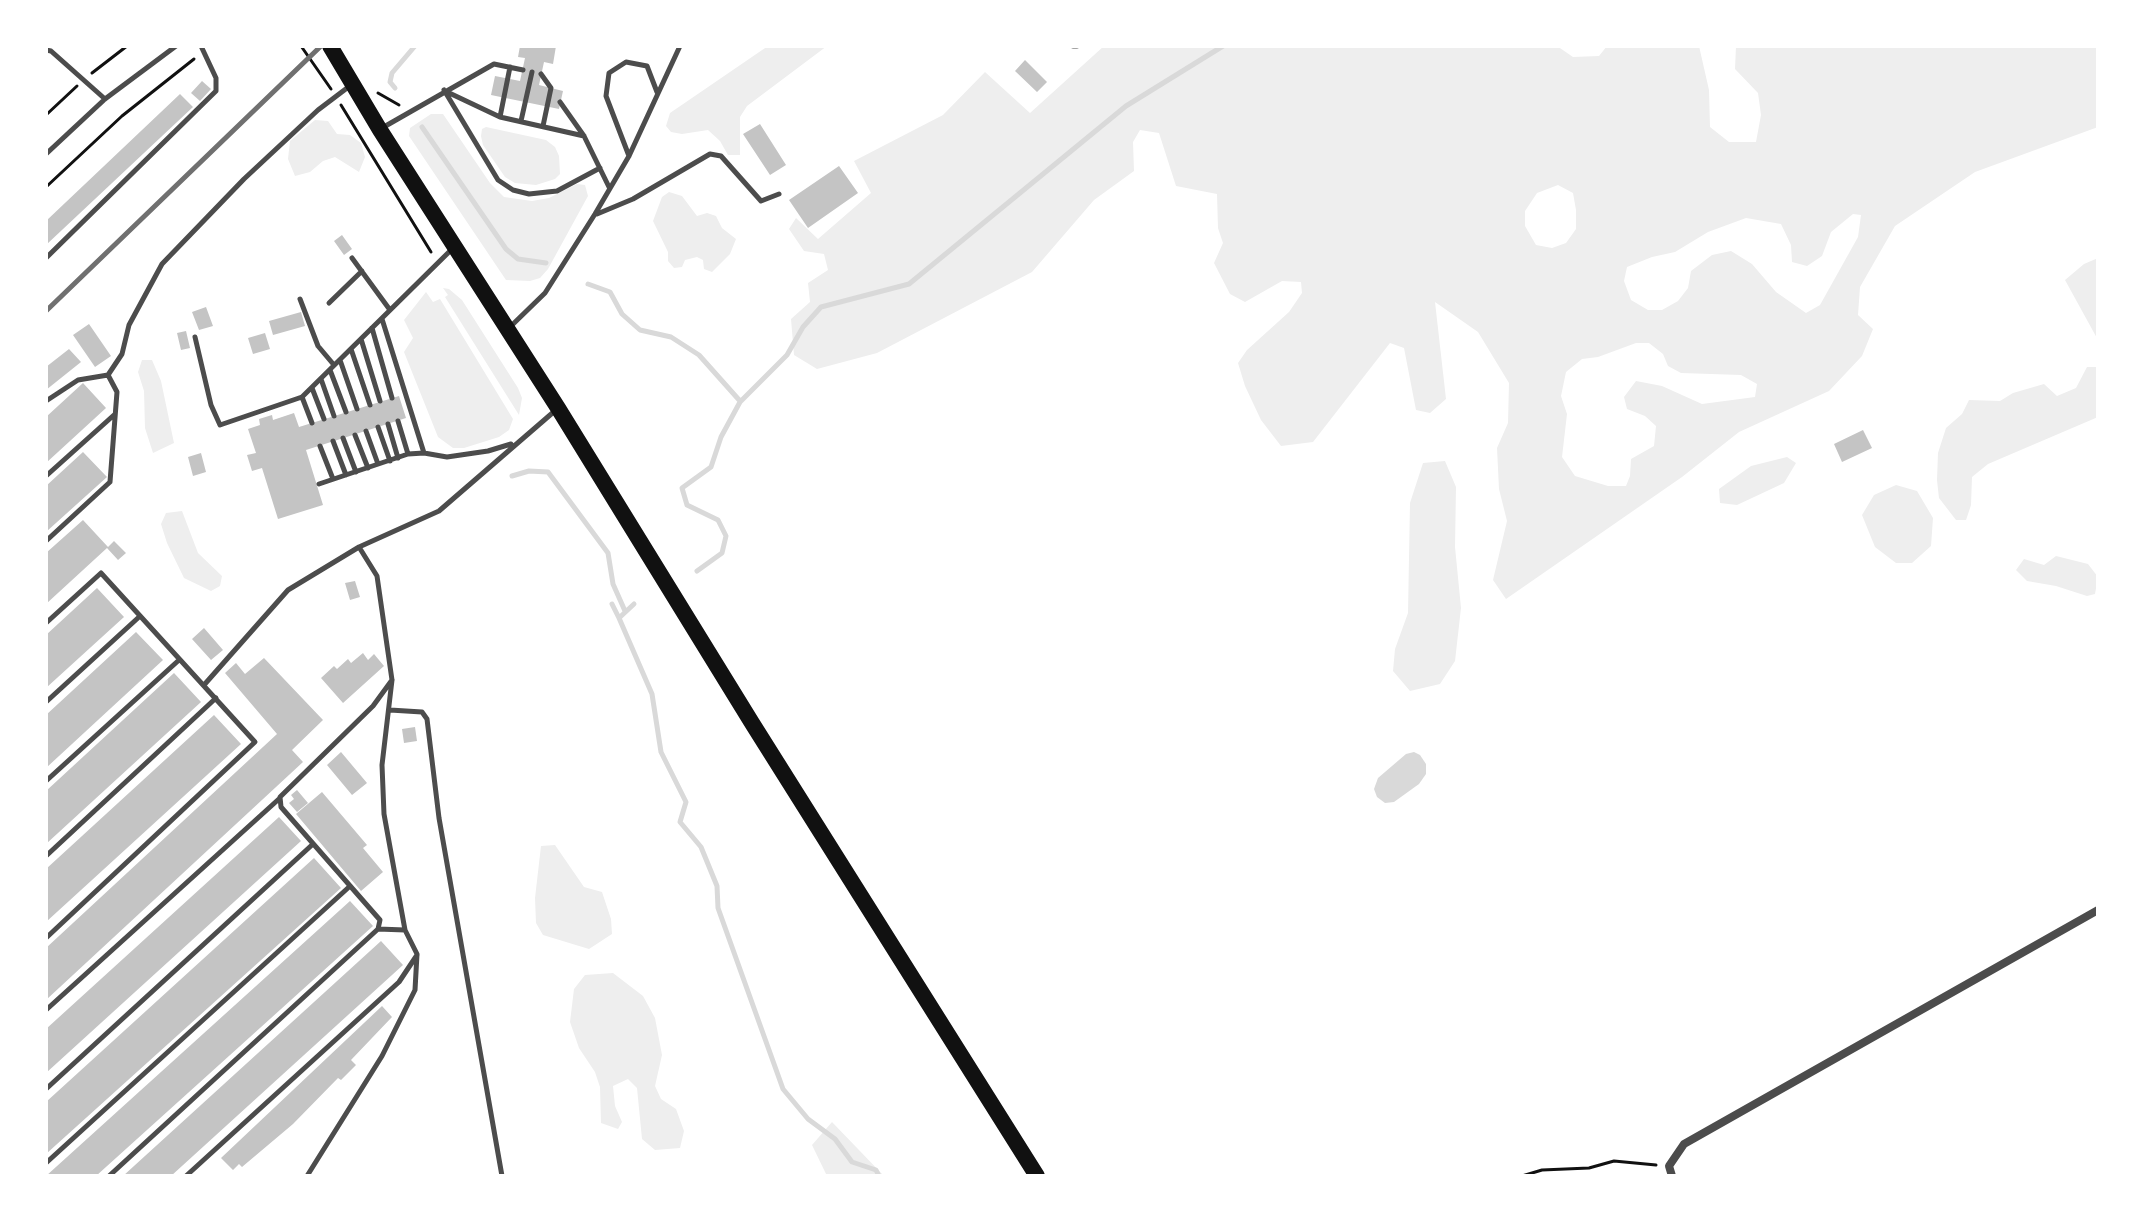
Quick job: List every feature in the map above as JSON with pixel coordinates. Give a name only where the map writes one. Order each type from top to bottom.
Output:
[{"type":"main road","points":[[330,46],[1037,1176]]},
{"type":"street","points":[[1672,1176],[1669,1166],[1684,1144],[2098,910]]},
{"type":"lane","points":[[46,154],[105,99],[176,46]]},
{"type":"lane","points":[[507,331],[545,293],[595,214],[629,156],[680,46]]},
{"type":"lane","points":[[46,258],[216,91],[216,78],[202,49]]},
{"type":"lane","points":[[46,50],[51,51],[105,99]]},
{"type":"lane","points":[[629,156],[606,96],[609,73],[626,62],[647,66],[657,93]]},
{"type":"lane","points":[[380,130],[444,90],[494,64],[523,70]]},
{"type":"lane","points":[[500,117],[510,67]]},
{"type":"lane","points":[[521,121],[532,72]]},
{"type":"lane","points":[[541,74],[551,88],[543,126]]},
{"type":"lane","points":[[46,401],[78,380],[108,375],[122,354],[129,325],[162,264],[244,179],[352,84]]},
{"type":"lane","points":[[444,90],[500,117],[584,136]]},
{"type":"lane","points":[[444,90],[498,180],[513,190],[529,194],[557,191],[600,168]]},
{"type":"lane","points":[[560,102],[584,136],[609,188]]},
{"type":"lane","points":[[595,214],[633,199],[710,154],[721,156],[761,201],[779,194]]},
{"type":"lane","points":[[195,337],[211,405],[220,425],[302,397],[454,248]]},
{"type":"lane","points":[[352,258],[390,310]]},
{"type":"lane","points":[[329,303],[362,271]]},
{"type":"lane","points":[[300,299],[318,346],[332,368],[346,412]]},
{"type":"lane","points":[[382,318],[424,453]]},
{"type":"lane","points":[[372,328],[392,398]]},
{"type":"lane","points":[[361,339],[380,401]]},
{"type":"lane","points":[[351,349],[370,405]]},
{"type":"lane","points":[[340,360],[357,409]]},
{"type":"lane","points":[[46,541],[110,482],[117,392],[108,375]]},
{"type":"lane","points":[[320,379],[334,416]]},
{"type":"lane","points":[[312,388],[324,419]]},
{"type":"lane","points":[[302,397],[312,423]]},
{"type":"lane","points":[[204,685],[288,590],[359,547],[439,511],[558,408]]},
{"type":"lane","points":[[46,476],[114,414]]},
{"type":"lane","points":[[398,421],[408,454]]},
{"type":"lane","points":[[388,424],[398,458]]},
{"type":"lane","points":[[378,427],[390,461]]},
{"type":"lane","points":[[366,431],[378,464]]},
{"type":"lane","points":[[355,435],[368,468]]},
{"type":"lane","points":[[343,438],[356,472]]},
{"type":"lane","points":[[333,441],[346,475]]},
{"type":"lane","points":[[319,484],[408,454],[447,457],[488,451],[516,442]]},
{"type":"lane","points":[[320,446],[333,479]]},
{"type":"lane","points":[[307,1176],[389,1042],[415,990],[417,954],[405,930],[384,814],[382,765],[392,680],[377,576],[359,547]]},
{"type":"lane","points":[[46,623],[101,573],[255,742],[46,938]]},
{"type":"lane","points":[[46,702],[139,617]]},
{"type":"lane","points":[[46,781],[179,660]]},
{"type":"lane","points":[[46,1010],[280,797],[373,706],[392,680]]},
{"type":"lane","points":[[46,856],[216,698]]},
{"type":"lane","points":[[390,710],[422,712],[427,719],[439,818],[502,1176]]},
{"type":"lane","points":[[109,1176],[378,929],[380,920],[281,807],[280,797]]},
{"type":"lane","points":[[46,1089],[313,844]]},
{"type":"lane","points":[[46,1163],[349,887]]},
{"type":"lane","points":[[378,929],[405,930]]},
{"type":"lane","points":[[186,1176],[399,982],[417,954]]},
{"type":"path","points":[[301,46],[438,263]]},
{"type":"path","points":[[46,187],[122,116],[202,49]]},
{"type":"path","points":[[376,92],[409,111]]},
{"type":"path","points":[[1522,1176],[1542,1170],[1589,1168],[1614,1161],[1669,1166]]},
{"type":"shaded area","points":[[768,46],[827,46],[747,106],[740,117],[740,155],[728,155],[720,141],[708,130],[682,134],[671,132],[666,126],[670,113]]},
{"type":"shaded area","points":[[1104,46],[1557,46],[1573,57],[1599,56],[1607,46],[1699,46],[1709,90],[1710,127],[1729,142],[1756,142],[1761,115],[1758,93],[1735,69],[1736,46],[2098,46],[2098,127],[1975,172],[1895,226],[1860,287],[1858,315],[1873,329],[1862,356],[1829,391],[1739,432],[1682,477],[1506,599],[1493,580],[1507,521],[1499,489],[1497,448],[1508,423],[1509,383],[1478,332],[1435,302],[1446,399],[1430,413],[1416,410],[1404,348],[1390,343],[1313,442],[1281,446],[1261,420],[1238,363],[1247,350],[1289,312],[1302,293],[1301,282],[1282,281],[1245,302],[1230,294],[1214,263],[1223,243],[1218,228],[1217,194],[1176,186],[1159,133],[1140,130],[1133,142],[1134,171],[1094,200],[1032,272],[877,353],[817,369],[794,355],[791,319],[810,302],[808,283],[828,270],[824,254],[804,251],[789,229],[796,218],[818,239],[871,193],[854,161],[943,115],[985,72],[1030,113]],"holes":[[[1558,185],[1573,193],[1576,229],[1566,243],[1552,248],[1536,245],[1525,226],[1525,211],[1537,193]],[[1853,214],[1861,215],[1858,237],[1820,305],[1806,313],[1776,292],[1752,264],[1731,251],[1712,255],[1691,271],[1688,288],[1678,301],[1662,310],[1648,310],[1631,300],[1624,281],[1627,267],[1675,252],[1708,232],[1746,218],[1781,224],[1791,245],[1792,262],[1807,266],[1822,256],[1831,232]],[[1636,343],[1649,343],[1663,354],[1668,366],[1681,373],[1741,375],[1757,384],[1755,397],[1702,404],[1662,386],[1636,381],[1624,397],[1627,409],[1645,416],[1656,426],[1654,446],[1631,459],[1626,486],[1608,486],[1575,476],[1562,457],[1567,414],[1561,396],[1566,372],[1582,359],[1598,357]]]},
{"type":"shaded area","points":[[431,114],[443,114],[490,183],[504,197],[532,201],[549,198],[577,184],[585,185],[588,196],[540,278],[530,281],[506,280],[409,136],[410,128]]},
{"type":"shaded area","points":[[315,120],[328,121],[337,134],[350,135],[361,143],[365,157],[359,172],[335,157],[323,161],[310,172],[295,176],[288,159],[290,141]]},
{"type":"shaded area","points":[[486,127],[546,140],[555,147],[559,156],[560,174],[555,179],[536,185],[515,183],[505,177],[483,145],[482,129]]},
{"type":"shaded area","points":[[669,192],[682,196],[697,216],[707,213],[716,216],[722,228],[736,239],[730,254],[712,272],[704,269],[703,260],[697,257],[685,260],[682,267],[674,268],[668,261],[668,252],[653,221],[662,197]]},
{"type":"shaded area","points":[[2098,258],[2098,340],[2065,280],[2084,264]]},
{"type":"shaded area","points":[[443,288],[462,300],[518,388],[522,398],[519,415],[445,297],[448,295]]},
{"type":"shaded area","points":[[426,292],[433,302],[440,299],[513,419],[509,430],[499,437],[464,448],[453,448],[438,437],[404,352],[413,338],[404,320]]},
{"type":"shaded area","points":[[142,360],[152,360],[161,381],[174,443],[153,453],[145,428],[144,391],[138,372]]},
{"type":"shaded area","points":[[2087,367],[2098,367],[2098,417],[1988,464],[1972,477],[1971,505],[1966,520],[1956,520],[1939,498],[1938,453],[1946,428],[1962,414],[1969,400],[2000,401],[2013,393],[2044,384],[2057,396],[2076,388]]},
{"type":"shaded area","points":[[1787,457],[1796,463],[1784,483],[1737,505],[1720,503],[1719,489],[1751,466]]},
{"type":"shaded area","points":[[1445,461],[1456,487],[1455,547],[1461,608],[1455,661],[1440,684],[1410,691],[1393,671],[1395,649],[1408,613],[1410,503],[1423,463]]},
{"type":"shaded area","points":[[1896,485],[1917,491],[1933,518],[1931,546],[1912,563],[1896,563],[1875,547],[1862,515],[1874,495]]},
{"type":"shaded area","points":[[182,511],[198,553],[222,576],[220,586],[211,591],[184,578],[167,543],[161,524],[166,513]]},
{"type":"shaded area","points":[[2056,556],[2088,564],[2098,577],[2095,594],[2087,596],[2027,581],[2016,570],[2024,559],[2044,565]]},
{"type":"shaded area","points":[[1414,752],[1426,764],[1426,774],[1419,784],[1394,802],[1385,803],[1377,797],[1374,789],[1378,778],[1406,754]]},
{"type":"shaded area","points":[[555,845],[584,887],[602,892],[611,919],[612,934],[589,949],[543,935],[536,923],[535,898],[541,846]]},
{"type":"shaded area","points":[[613,973],[643,996],[655,1018],[662,1055],[655,1086],[661,1099],[676,1109],[684,1131],[680,1148],[655,1150],[642,1139],[637,1088],[628,1079],[613,1086],[615,1106],[622,1122],[618,1129],[601,1123],[600,1087],[595,1072],[579,1048],[570,1022],[574,989],[585,975]]},
{"type":"shaded area","points":[[832,1122],[884,1176],[827,1176],[812,1145]]},
{"type":"building","points":[[520,46],[556,46],[553,64],[544,62],[539,85],[563,91],[559,109],[491,95],[495,76],[520,81],[525,58],[518,57]]},
{"type":"building","points":[[1025,60],[1047,82],[1037,92],[1015,71]]},
{"type":"building","points":[[202,81],[211,89],[200,101],[191,93]]},
{"type":"building","points":[[180,94],[193,107],[46,245],[46,221]]},
{"type":"building","points":[[760,124],[786,165],[770,175],[743,134]]},
{"type":"building","points":[[839,166],[858,193],[808,228],[789,200]]},
{"type":"building","points":[[342,235],[352,249],[344,255],[334,241]]},
{"type":"building","points":[[206,307],[213,326],[199,330],[192,312]]},
{"type":"building","points":[[301,312],[305,326],[273,335],[269,321]]},
{"type":"building","points":[[89,324],[111,356],[95,367],[73,335]]},
{"type":"building","points":[[186,331],[190,348],[181,350],[177,333]]},
{"type":"building","points":[[265,333],[270,349],[253,354],[248,338]]},
{"type":"building","points":[[69,349],[81,362],[46,390],[46,367]]},
{"type":"building","points":[[83,383],[106,408],[46,463],[46,417]]},
{"type":"building","points":[[399,396],[406,418],[306,450],[323,505],[278,519],[262,468],[252,471],[247,455],[256,453],[248,429],[260,425],[259,419],[272,415],[273,420],[294,413],[299,427]]},
{"type":"building","points":[[1863,430],[1872,448],[1842,462],[1834,444]]},
{"type":"building","points":[[83,452],[107,477],[46,532],[46,486]]},
{"type":"building","points":[[201,453],[206,472],[193,476],[188,457]]},
{"type":"building","points":[[83,520],[108,547],[114,541],[126,553],[118,560],[107,548],[46,604],[46,553]]},
{"type":"building","points":[[355,581],[360,597],[350,600],[345,583]]},
{"type":"building","points":[[97,588],[124,617],[46,688],[46,635]]},
{"type":"building","points":[[204,628],[223,650],[211,660],[192,639]]},
{"type":"building","points":[[136,632],[163,660],[46,768],[46,715]]},
{"type":"building","points":[[363,653],[368,660],[374,654],[384,666],[343,703],[321,678],[334,666],[337,669],[348,659],[351,663]]},
{"type":"building","points":[[264,658],[323,720],[292,750],[303,762],[46,1000],[46,948],[277,734],[225,673],[236,663],[245,674]]},
{"type":"building","points":[[174,673],[201,702],[46,844],[46,791]]},
{"type":"building","points":[[214,715],[241,744],[46,922],[46,869]]},
{"type":"building","points":[[415,727],[417,741],[404,743],[402,729]]},
{"type":"building","points":[[341,752],[367,783],[352,795],[327,765]]},
{"type":"building","points":[[297,790],[308,803],[297,812],[289,803],[294,799],[291,795]]},
{"type":"building","points":[[322,792],[367,845],[363,848],[383,872],[361,891],[296,814]]},
{"type":"building","points":[[279,817],[301,841],[46,1073],[46,1029]]},
{"type":"building","points":[[314,858],[341,888],[46,1154],[46,1102]]},
{"type":"building","points":[[350,901],[373,926],[96,1176],[46,1176]]},
{"type":"building","points":[[381,941],[403,965],[171,1176],[123,1176]]},
{"type":"building","points":[[382,1006],[392,1017],[351,1060],[356,1065],[341,1080],[338,1078],[293,1124],[242,1167],[239,1164],[233,1170],[221,1158]]},
{"type":"waterway","points":[[395,88],[390,82],[392,73],[415,46]]},
{"type":"waterway","points":[[697,571],[722,553],[726,536],[718,520],[687,505],[682,488],[711,467],[721,437],[740,402],[787,355],[803,327],[821,307],[909,284],[1126,106],[1223,46]]},
{"type":"waterway","points":[[422,127],[506,249],[518,259],[546,263]]},
{"type":"waterway","points":[[588,284],[610,292],[622,314],[640,330],[671,337],[699,355],[740,401]]},
{"type":"waterway","points":[[512,476],[529,471],[548,472],[608,553],[613,584],[625,611]]},
{"type":"waterway","points":[[612,604],[619,618]]},
{"type":"waterway","points":[[634,604],[619,618],[652,694],[661,752],[686,802],[680,822],[701,847],[717,886],[718,908],[783,1089],[808,1119],[835,1139],[852,1162],[876,1170],[879,1176]]},
{"type":"railway","points":[[46,311],[321,46]]}]
